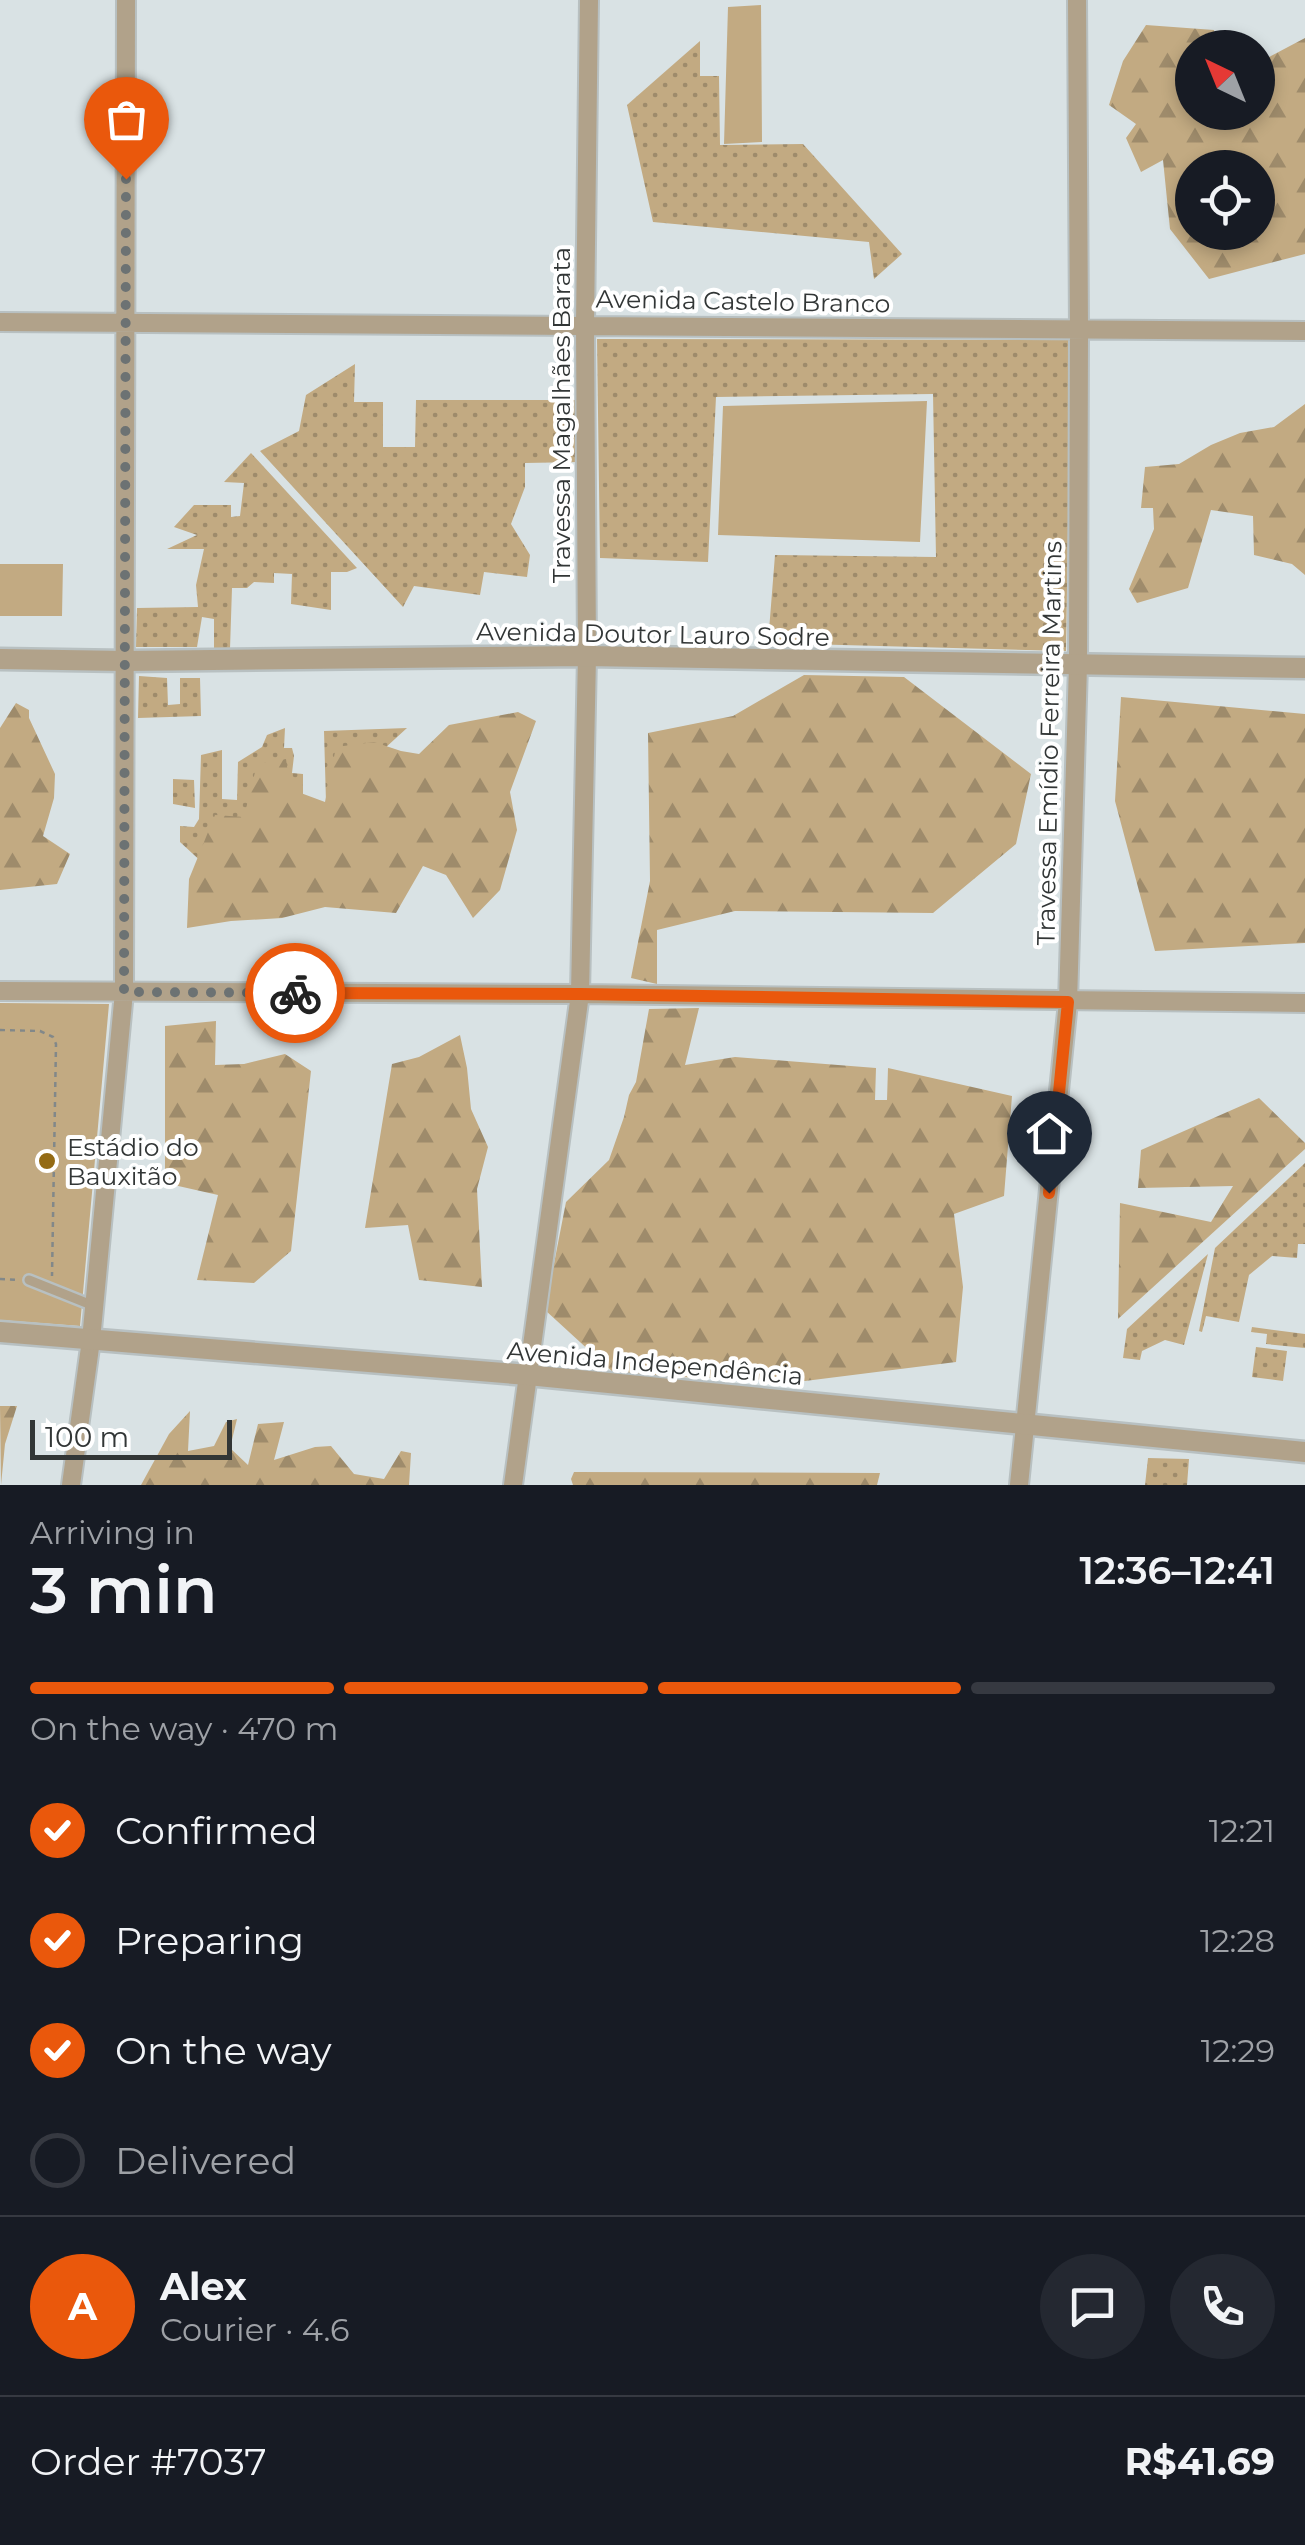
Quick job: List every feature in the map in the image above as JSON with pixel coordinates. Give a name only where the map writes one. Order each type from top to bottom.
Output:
[{"type":"street","points":[[71,1485],[92,1340],[124,992],[126,0]]},
{"type":"street","name":"Travessa Magalhães Barata","points":[[514,1485],[580,994],[587,656],[584,324],[589,0]]},
{"type":"street","name":"Travessa Emídio Ferreira Martins","points":[[1019,1485],[1068,1002],[1078,665],[1080,330],[1076,0]]},
{"type":"street","name":"Avenida Castelo Branco","points":[[0,322],[1305,332]]},
{"type":"street","name":"Avenida Doutor Lauro Sodre","points":[[0,658],[587,656],[1305,668]]},
{"type":"street","points":[[0,990],[1305,1003]]},
{"type":"street","name":"Avenida Independência","points":[[0,1332],[528,1375],[1305,1452]]},
{"type":"lane","points":[[28,1280],[94,1306]]},
{"type":"path","points":[[0,1030],[40,1031],[53,1037],[56,1044],[52,1280],[0,1280]]},
{"type":"green space","points":[[761,5],[762,142],[724,144],[728,7]]},
{"type":"green space","points":[[1146,25],[1214,30],[1175,30],[1175,130],[1275,130],[1275,54],[1305,38],[1305,254],[1209,279],[1186,250],[1275,250],[1275,150],[1175,150],[1175,235],[1170,229],[1163,160],[1141,172],[1126,138],[1136,124],[1109,105],[1123,61]]},
{"type":"green space","points":[[700,41],[700,76],[719,76],[720,145],[803,144],[902,254],[874,279],[869,242],[653,222],[627,105]]},
{"type":"green space","points":[[597,339],[1071,340],[1066,651],[768,643],[775,555],[936,557],[933,394],[716,397],[708,562],[600,558]]},
{"type":"green space","points":[[355,364],[354,402],[383,402],[383,447],[415,447],[416,400],[580,400],[579,462],[525,463],[525,487],[511,524],[530,555],[527,577],[484,572],[480,595],[414,586],[403,607],[260,451],[299,431],[306,395]]},
{"type":"green space","points":[[927,401],[920,542],[718,535],[723,406]]},
{"type":"green space","points":[[1305,404],[1305,575],[1292,564],[1254,555],[1253,516],[1211,510],[1188,588],[1137,603],[1129,589],[1154,529],[1153,508],[1141,508],[1145,467],[1179,464],[1240,433],[1274,427]]},
{"type":"green space","points":[[251,453],[357,568],[331,572],[331,610],[291,604],[292,574],[274,573],[274,583],[254,582],[247,588],[232,588],[230,649],[214,654],[214,619],[202,617],[197,647],[136,647],[137,608],[198,607],[196,585],[204,549],[167,549],[197,535],[174,527],[194,505],[231,505],[231,517],[240,516],[244,483],[224,482]]},
{"type":"green space","points":[[0,564],[63,564],[62,616],[0,616]]},
{"type":"green space","points":[[804,675],[904,677],[1031,774],[1016,844],[933,913],[735,911],[657,930],[657,984],[631,978],[650,881],[648,733],[733,716]]},
{"type":"green space","points":[[139,676],[167,678],[168,705],[180,704],[180,678],[200,678],[201,716],[138,718]]},
{"type":"green space","points":[[1121,697],[1305,714],[1305,943],[1155,951],[1115,801]]},
{"type":"green space","points":[[16,703],[29,710],[29,718],[55,774],[54,798],[43,836],[70,854],[57,884],[0,890],[0,728]]},
{"type":"green space","points":[[518,712],[536,721],[510,792],[517,830],[500,890],[473,918],[446,875],[423,866],[396,913],[325,907],[282,918],[187,928],[189,879],[215,815],[244,817],[257,764],[286,759],[290,789],[325,802],[336,747],[374,742],[419,754],[449,725]]},
{"type":"green space","points":[[285,728],[284,748],[292,748],[294,756],[292,773],[303,774],[303,823],[231,889],[180,842],[180,826],[194,827],[199,819],[201,755],[222,750],[222,799],[237,800],[238,762],[262,747],[267,735]]},
{"type":"green space","points":[[407,728],[326,802],[324,731]]},
{"type":"green space","points":[[173,779],[194,780],[195,808],[173,804]]},
{"type":"green space","name":"Estádio do Bauxitão","points":[[0,1003],[109,1004],[80,1326],[0,1320]]},
{"type":"green space","points":[[699,1008],[685,1065],[735,1057],[876,1068],[875,1100],[887,1100],[888,1068],[1012,1096],[1004,1196],[954,1214],[963,1287],[956,1362],[805,1381],[616,1375],[545,1310],[566,1202],[609,1160],[636,1082],[649,1009]]},
{"type":"green space","points":[[216,1021],[215,1065],[244,1064],[285,1054],[311,1071],[291,1251],[254,1283],[197,1280],[218,1195],[165,1183],[165,1026]]},
{"type":"green space","points":[[460,1035],[471,1109],[488,1147],[477,1189],[482,1287],[419,1280],[408,1225],[365,1228],[392,1064],[419,1057]]},
{"type":"green space","points":[[1259,1098],[1305,1143],[1305,1149],[1118,1319],[1120,1203],[1211,1222],[1233,1186],[1138,1188],[1141,1150]]},
{"type":"green space","points":[[1305,1163],[1305,1244],[1298,1244],[1297,1258],[1272,1256],[1249,1275],[1239,1322],[1206,1316],[1202,1332],[1199,1331],[1215,1248]]},
{"type":"green space","points":[[1208,1254],[1184,1345],[1165,1340],[1142,1351],[1140,1360],[1123,1358],[1127,1329]]},
{"type":"green space","points":[[1252,1327],[1305,1334],[1305,1348],[1266,1344],[1267,1334],[1251,1332]]},
{"type":"green space","points":[[1256,1347],[1287,1351],[1283,1381],[1252,1377]]},
{"type":"green space","points":[[0,1406],[17,1406],[5,1444],[1,1485]]},
{"type":"green space","points":[[190,1411],[188,1451],[214,1446],[226,1422],[237,1419],[230,1448],[248,1465],[258,1424],[284,1422],[274,1460],[331,1446],[354,1474],[384,1479],[401,1451],[411,1453],[409,1485],[141,1485],[169,1434]]},
{"type":"green space","points":[[1148,1458],[1189,1459],[1187,1485],[1145,1485]]},
{"type":"green space","points":[[574,1472],[880,1473],[877,1485],[573,1485]]},
{"type":"way so far","points":[[126,179],[124,992],[295,993]]},
{"type":"place","name":"Estádio do Bauxitão","points":[[47,1161]]},
{"type":"route","points":[[295,993],[1068,1002],[1049,1193]]}]
